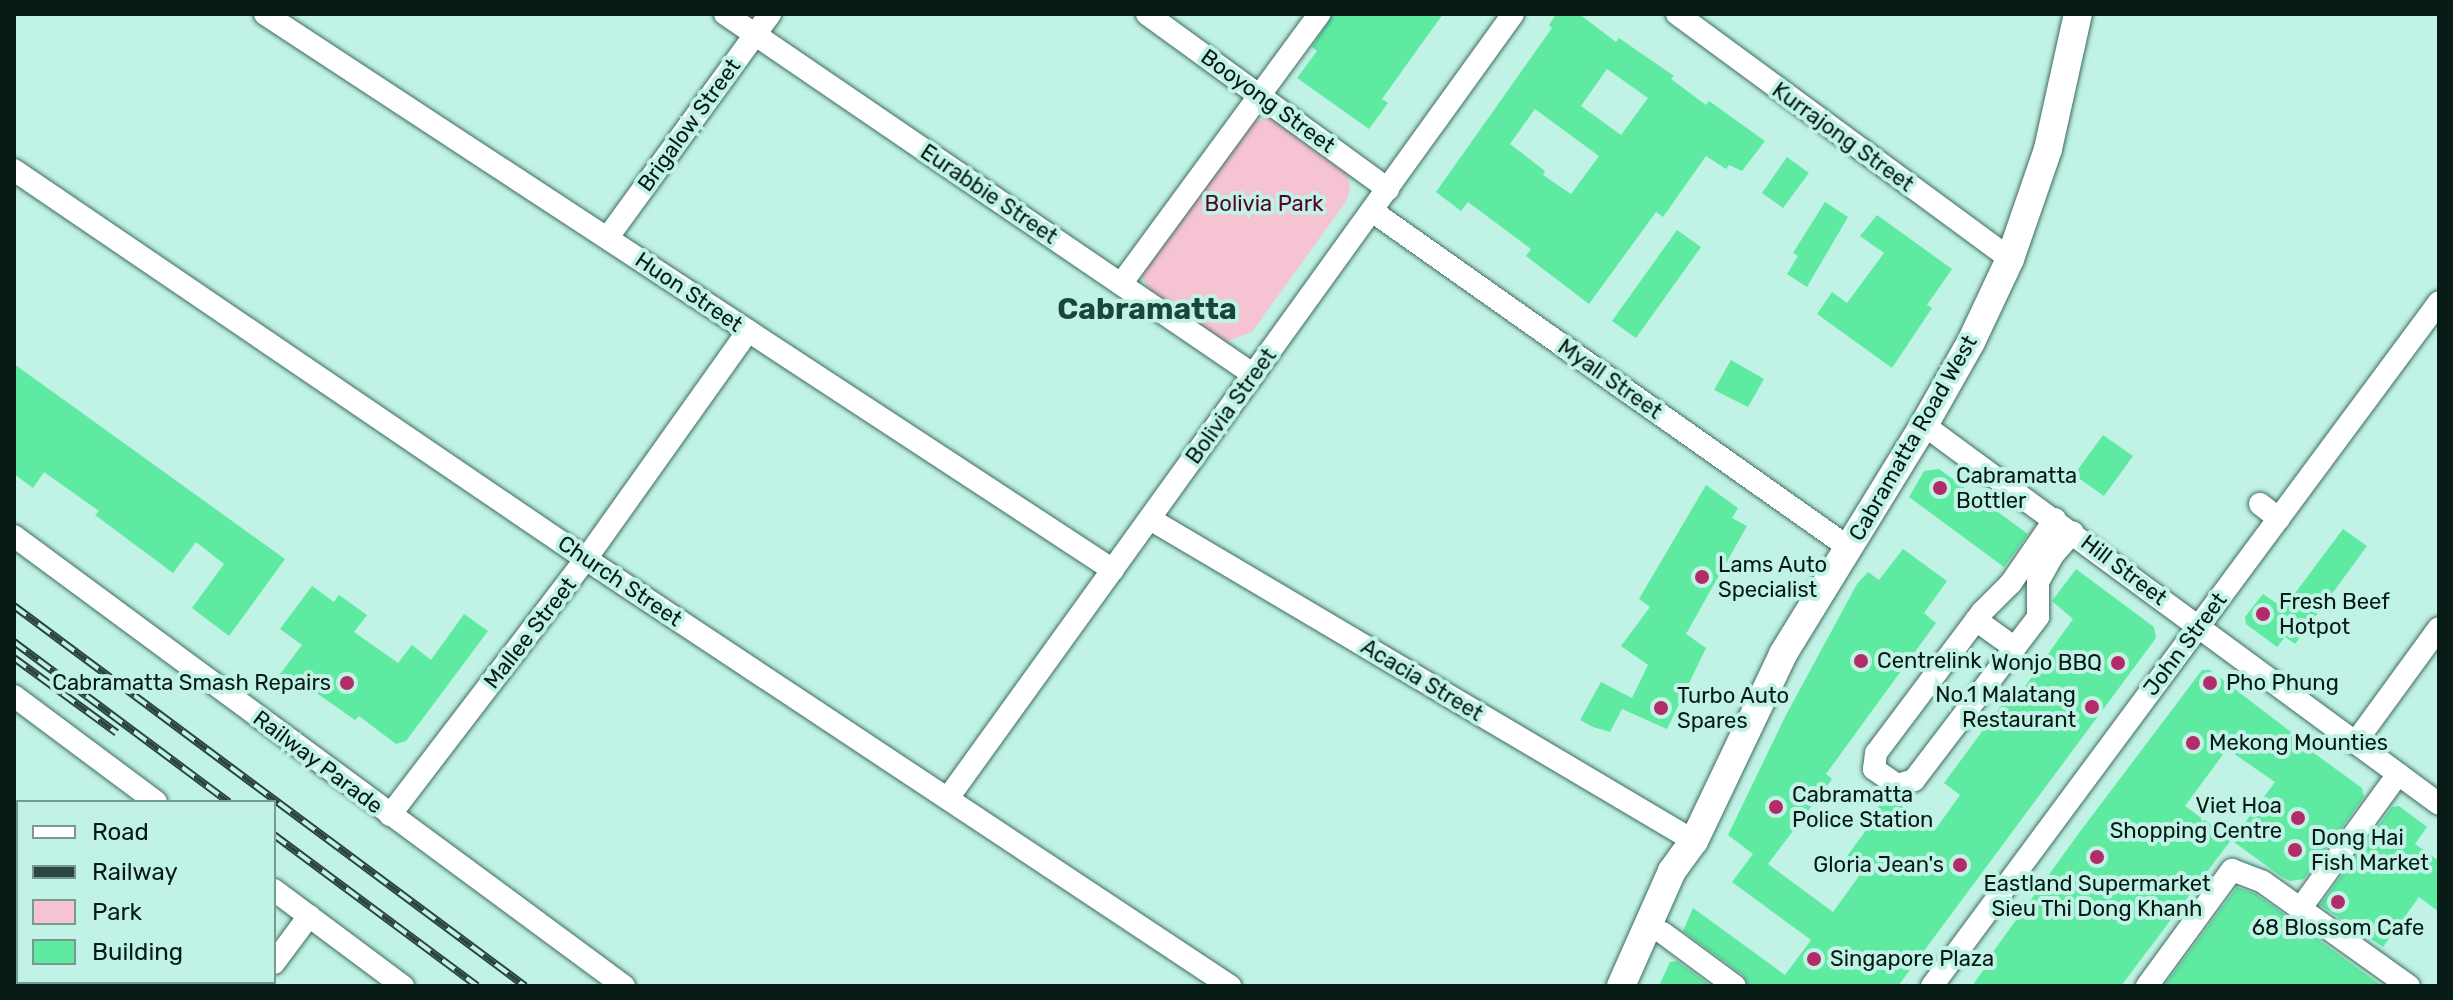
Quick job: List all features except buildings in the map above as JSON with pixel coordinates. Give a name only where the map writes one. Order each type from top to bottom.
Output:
[{"type":"main road","name":"Cabramatta Road West","points":[[1621,986],[1672,871],[1694,841],[1783,654],[1924,425],[1971,342],[2010,259],[2048,149],[2078,14]]},
{"type":"main road","name":"Cabramatta Road West","points":[[1640,986],[1690,870],[1694,841]]},
{"type":"street","name":"Huon Street","points":[[265,14],[1113,570]]},
{"type":"street","name":"Eurabbie Street","points":[[725,14],[1254,375]]},
{"type":"street","name":"Brigalow Street","points":[[608,237],[770,14]]},
{"type":"street","name":"Booyong Street","points":[[1147,14],[1388,189]]},
{"type":"street","points":[[1121,284],[1319,14]]},
{"type":"street","name":"Bolivia Street","points":[[948,798],[1513,14]]},
{"type":"street","name":"Kurrajong Street","points":[[1677,14],[2010,259]]},
{"type":"street","name":"Church Street","points":[[14,170],[586,559],[1230,986]]},
{"type":"street","name":"Myall Street","points":[[1372,211],[1848,547]]},
{"type":"street","name":"John Street","points":[[1932,986],[2439,302]]},
{"type":"street","name":"Mallee Street","points":[[390,815],[586,559],[748,331]]},
{"type":"street","name":"Hill Street","points":[[1924,425],[2439,804]]},
{"type":"street","points":[[2260,504],[2279,519]]},
{"type":"street","name":"Acacia Street","points":[[1150,519],[1694,841]]},
{"type":"street","points":[[2064,526],[2038,582],[2038,617],[1914,780],[1897,785],[1874,769],[1876,753],[1976,620],[2064,526]]},
{"type":"street","name":"Railway Parade","points":[[14,536],[624,986]]},
{"type":"street","points":[[1976,620],[2015,648]]},
{"type":"street","points":[[2355,743],[2439,628]]},
{"type":"street","points":[[14,696],[153,800]]},
{"type":"street","points":[[2300,909],[2398,774]]},
{"type":"street","points":[[2147,986],[2232,870],[2263,882],[2409,986]]},
{"type":"street","points":[[276,891],[403,986]]},
{"type":"street","points":[[276,960],[309,916]]},
{"type":"street","points":[[1663,933],[1735,986]]},
{"type":"green space","name":"Bolivia Park","points":[[1270,117],[1347,174],[1350,188],[1347,200],[1252,332],[1225,342],[1149,289],[1142,277],[1145,262],[1241,125]]},
{"type":"railway","points":[[14,606],[275,800]]},
{"type":"railway","points":[[14,642],[226,800]]},
{"type":"railway","points":[[14,658],[117,733]]},
{"type":"railway","points":[[276,801],[525,986]]},
{"type":"railway","points":[[276,836],[477,986]]},
{"type":"place","name":"Cabramatta Bottler","points":[[1940,488]]},
{"type":"place","name":"Lams Auto Specialist","points":[[1702,577]]},
{"type":"place","name":"Fresh Beef Hotpot","points":[[2263,614]]},
{"type":"place","name":"Centrelink","points":[[1861,661]]},
{"type":"place","name":"Wonjo BBQ","points":[[2118,663]]},
{"type":"place","name":"Cabramatta Smash Repairs","points":[[347,683]]},
{"type":"place","name":"Pho Phung","points":[[2210,683]]},
{"type":"place","name":"No.1 Malatang Restaurant","points":[[2092,707]]},
{"type":"place","name":"Turbo Auto Spares","points":[[1661,708]]},
{"type":"place","name":"Mekong Mounties","points":[[2193,743]]},
{"type":"place","name":"Cabramatta Police Station","points":[[1776,807]]},
{"type":"place","name":"Viet Hoa Shopping Centre","points":[[2298,818]]},
{"type":"place","name":"Dong Hai Fish Market","points":[[2295,850]]},
{"type":"place","name":"Eastland Supermarket Sieu Thi Dong Khanh","points":[[2097,857]]},
{"type":"place","name":"Gloria Jean's","points":[[1960,865]]},
{"type":"place","name":"68 Blossom Cafe","points":[[2338,902]]},
{"type":"place","name":"Singapore Plaza","points":[[1814,959]]},
{"type":"district","name":"Cabramatta","points":[[1147,309]]}]
